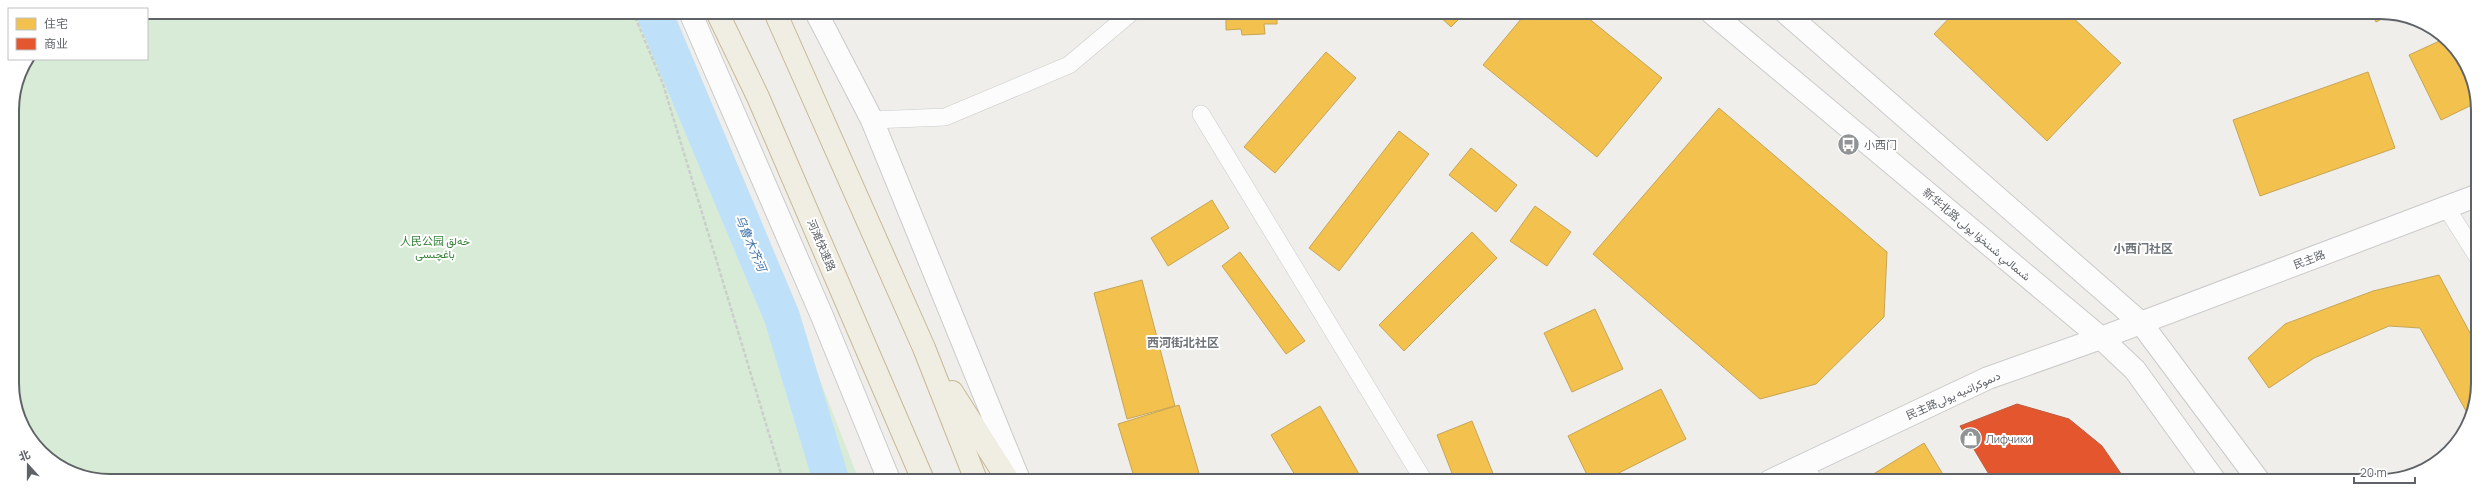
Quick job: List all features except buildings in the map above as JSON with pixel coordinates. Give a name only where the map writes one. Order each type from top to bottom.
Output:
[{"type":"highway","name":"河滩快速路","points":[[721,19],[758,97],[920,474]]},
{"type":"highway","points":[[778,19],[924,348],[974,474]]},
{"type":"highway","points":[[924,348],[1004,474]]},
{"type":"main road","points":[[693,19],[819,309],[887,474]]},
{"type":"main road","points":[[820,19],[872,120],[1017,474]]},
{"type":"main road","name":"新华北路 شىمالىي شىنخۇا يولى","points":[[1719,19],[2101,338],[2135,370],[2210,474]]},
{"type":"main road","points":[[1793,19],[2141,322],[2253,474]]},
{"type":"main road","name":"民主路","points":[[2141,322],[2471,198]]},
{"type":"main road","name":"民主路دىموكراتىيە يولى","points":[[1809,472],[1988,378],[2101,338],[2141,322]]},
{"type":"street","points":[[872,120],[945,116],[952,114],[1069,65],[1124,19]]},
{"type":"street","points":[[1201,114],[1420,474]]},
{"type":"street","points":[[2446,207],[2471,247]]},
{"type":"path","points":[[637,19],[663,84],[781,474]]},
{"type":"green space","name":"人民公园 خەلق باغچىسى","points":[[148,19],[662,19],[779,275],[857,474],[110,474],[86,471],[64,462],[48,449],[48,445],[44,445],[31,428],[22,407],[19,389],[19,110],[22,86],[33,60],[148,60]]},
{"type":"waterway","name":"乌鲁木齐河","points":[[657,19],[782,317],[829,474]]},
{"type":"place","name":"小西门","points":[[1848,144]]},
{"type":"place","name":"Лифчики","points":[[1971,438]]},
{"type":"district","name":"小西门社区","points":[[2143,248]]},
{"type":"district","name":"西河街北社区","points":[[1183,342]]}]
